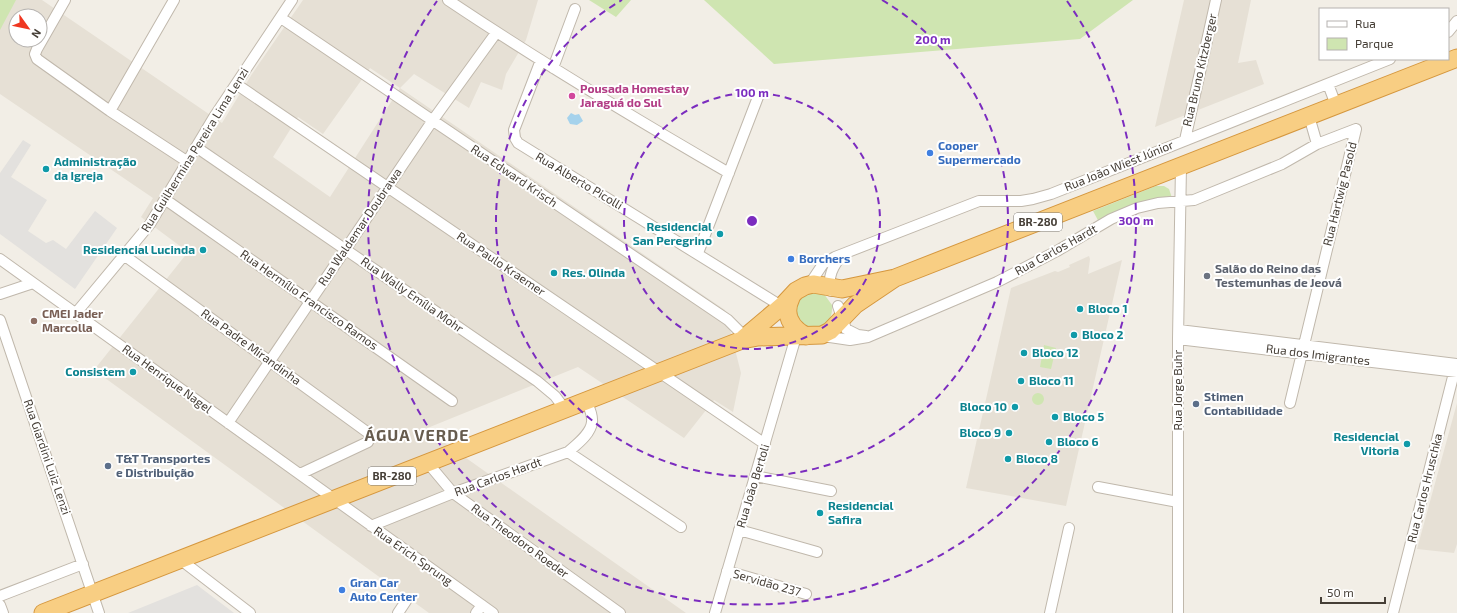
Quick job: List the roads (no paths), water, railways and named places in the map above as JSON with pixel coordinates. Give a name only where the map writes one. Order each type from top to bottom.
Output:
[{"type":"highway","name":"BR-280","points":[[830,300],[857,287],[895,278],[1457,58]]},
{"type":"highway","name":"BR-280","points":[[766,331],[796,291],[855,305],[895,278]]},
{"type":"highway","name":"BR-280","points":[[43,613],[744,338],[766,331],[804,334],[830,331],[830,300]]},
{"type":"highway","points":[[787,305],[789,320],[804,334]]},
{"type":"street","points":[[66,0],[37,49],[36,54],[38,59],[110,111],[188,162]]},
{"type":"street","points":[[110,111],[174,0]]},
{"type":"street","name":"Rua Guilhermina Pereira Lima Lenzi","points":[[76,313],[125,256],[150,224],[166,200],[196,147],[292,0]]},
{"type":"street","points":[[448,0],[496,33],[639,121],[729,173]]},
{"type":"street","name":"Rua Bruno Kitzberger","points":[[1184,140],[1216,0]]},
{"type":"street","points":[[553,68],[575,9]]},
{"type":"street","name":"Rua Edward Krisch","points":[[281,18],[728,320],[744,338]]},
{"type":"street","points":[[1449,31],[1457,21]]},
{"type":"street","name":"Rua Waldemar Doubrawa","points":[[228,423],[433,120],[496,33]]},
{"type":"street","name":"Rua Alberto Picolli","points":[[541,60],[514,130],[515,138],[518,143],[764,294],[787,305]]},
{"type":"street","name":"Rua João Wiest Júnior","points":[[830,300],[823,264],[843,253],[979,202],[1020,201],[1051,194],[1388,60]]},
{"type":"street","name":"Rua Paulo Kraemer","points":[[236,84],[766,444]]},
{"type":"street","points":[[1328,84],[1336,105]]},
{"type":"street","points":[[698,253],[758,97]]},
{"type":"street","points":[[1309,116],[1317,144]]},
{"type":"street","name":"Rua Carlos Hardt","points":[[804,334],[850,340],[868,336],[997,282],[1057,251],[1111,219],[1137,208],[1158,203],[1194,200],[1266,171],[1317,144],[1356,128]]},
{"type":"street","name":"Rua Hartwig Pasold","points":[[1290,403],[1356,128]]},
{"type":"street","name":"Rua Wally Emília Mohr","points":[[196,147],[346,248],[544,386],[564,408]]},
{"type":"street","name":"Rua Jorge Buhr","points":[[1178,613],[1178,334],[1181,166]]},
{"type":"street","name":"Rua Hermílio Francisco Ramos","points":[[166,200],[452,401]]},
{"type":"street","points":[[843,253],[832,270],[830,300],[846,329],[858,335],[868,336]]},
{"type":"street","name":"Rua Padre Mirandinha","points":[[125,256],[367,432],[370,436],[368,442],[300,474]]},
{"type":"street","name":"Rua Henrique Nagel","points":[[0,259],[333,498]]},
{"type":"street","points":[[0,294],[33,283]]},
{"type":"street","points":[[764,294],[768,306],[766,331],[784,347],[790,358]]},
{"type":"street","name":"Rua Giardini Luiz Lenzi","points":[[0,320],[99,613]]},
{"type":"street","name":"Rua João Bertoli","points":[[715,613],[766,444],[790,358],[804,334]]},
{"type":"street","name":"Rua dos Imigrantes","points":[[1178,334],[1456,368]]},
{"type":"street","name":"Rua Carlos Hruschka","points":[[1393,613],[1456,368]]},
{"type":"street","name":"Rua Carlos Hardt","points":[[371,526],[453,493],[568,452],[578,444],[593,423],[592,415],[586,400]]},
{"type":"street","points":[[568,452],[680,527]]},
{"type":"street","name":"Rua Theodoro Roeder","points":[[427,462],[453,493],[620,613]]},
{"type":"street","points":[[756,474],[831,488]]},
{"type":"street","points":[[1098,487],[1178,502]]},
{"type":"street","name":"Rua Erich Sprung","points":[[333,498],[479,609],[493,613]]},
{"type":"street","points":[[1050,613],[1069,528]]},
{"type":"street","points":[[739,530],[817,552]]},
{"type":"street","points":[[181,560],[250,613]]},
{"type":"street","points":[[0,596],[83,564]]},
{"type":"street","name":"Servidão 237","points":[[727,571],[806,594]]},
{"type":"street","points":[[398,613],[406,601]]},
{"type":"street","points":[[0,605],[3,613]]},
{"type":"water","points":[[571,113],[575,115],[579,114],[583,121],[577,125],[570,124],[567,118]]},
{"type":"place","name":"Pousada Homestay Jaraguá do Sul","points":[[572,96]]},
{"type":"place","name":"Cooper Supermercado","points":[[930,153]]},
{"type":"place","name":"Administração da Igreja","points":[[46,169]]},
{"type":"place","name":"Residencial San Peregrino","points":[[720,234]]},
{"type":"place","name":"Residencial Lucinda","points":[[203,250]]},
{"type":"place","name":"Borchers","points":[[791,259]]},
{"type":"place","name":"Res. Olinda","points":[[554,273]]},
{"type":"place","name":"Salão do Reino das Testemunhas de Jeová","points":[[1207,276]]},
{"type":"place","name":"Bloco 1","points":[[1080,309]]},
{"type":"place","name":"CMEI Jader Marcolla","points":[[34,321]]},
{"type":"place","name":"Bloco 2","points":[[1074,335]]},
{"type":"place","name":"Bloco 12","points":[[1024,353]]},
{"type":"place","name":"Consistem","points":[[133,372]]},
{"type":"place","name":"Bloco 11","points":[[1021,381]]},
{"type":"place","name":"Stimen Contabilidade","points":[[1196,404]]},
{"type":"place","name":"Bloco 10","points":[[1015,407]]},
{"type":"place","name":"Bloco 5","points":[[1055,417]]},
{"type":"place","name":"Bloco 9","points":[[1009,433]]},
{"type":"place","name":"Bloco 6","points":[[1049,442]]},
{"type":"place","name":"Residencial Vitoria","points":[[1407,444]]},
{"type":"place","name":"Bloco 8","points":[[1008,459]]},
{"type":"place","name":"T&T Transportes e Distribuição","points":[[108,466]]},
{"type":"place","name":"Residencial Safira","points":[[820,513]]},
{"type":"place","name":"Gran Car Auto Center","points":[[342,590]]},
{"type":"district","name":"ÁGUA VERDE","points":[[417,435]]}]
